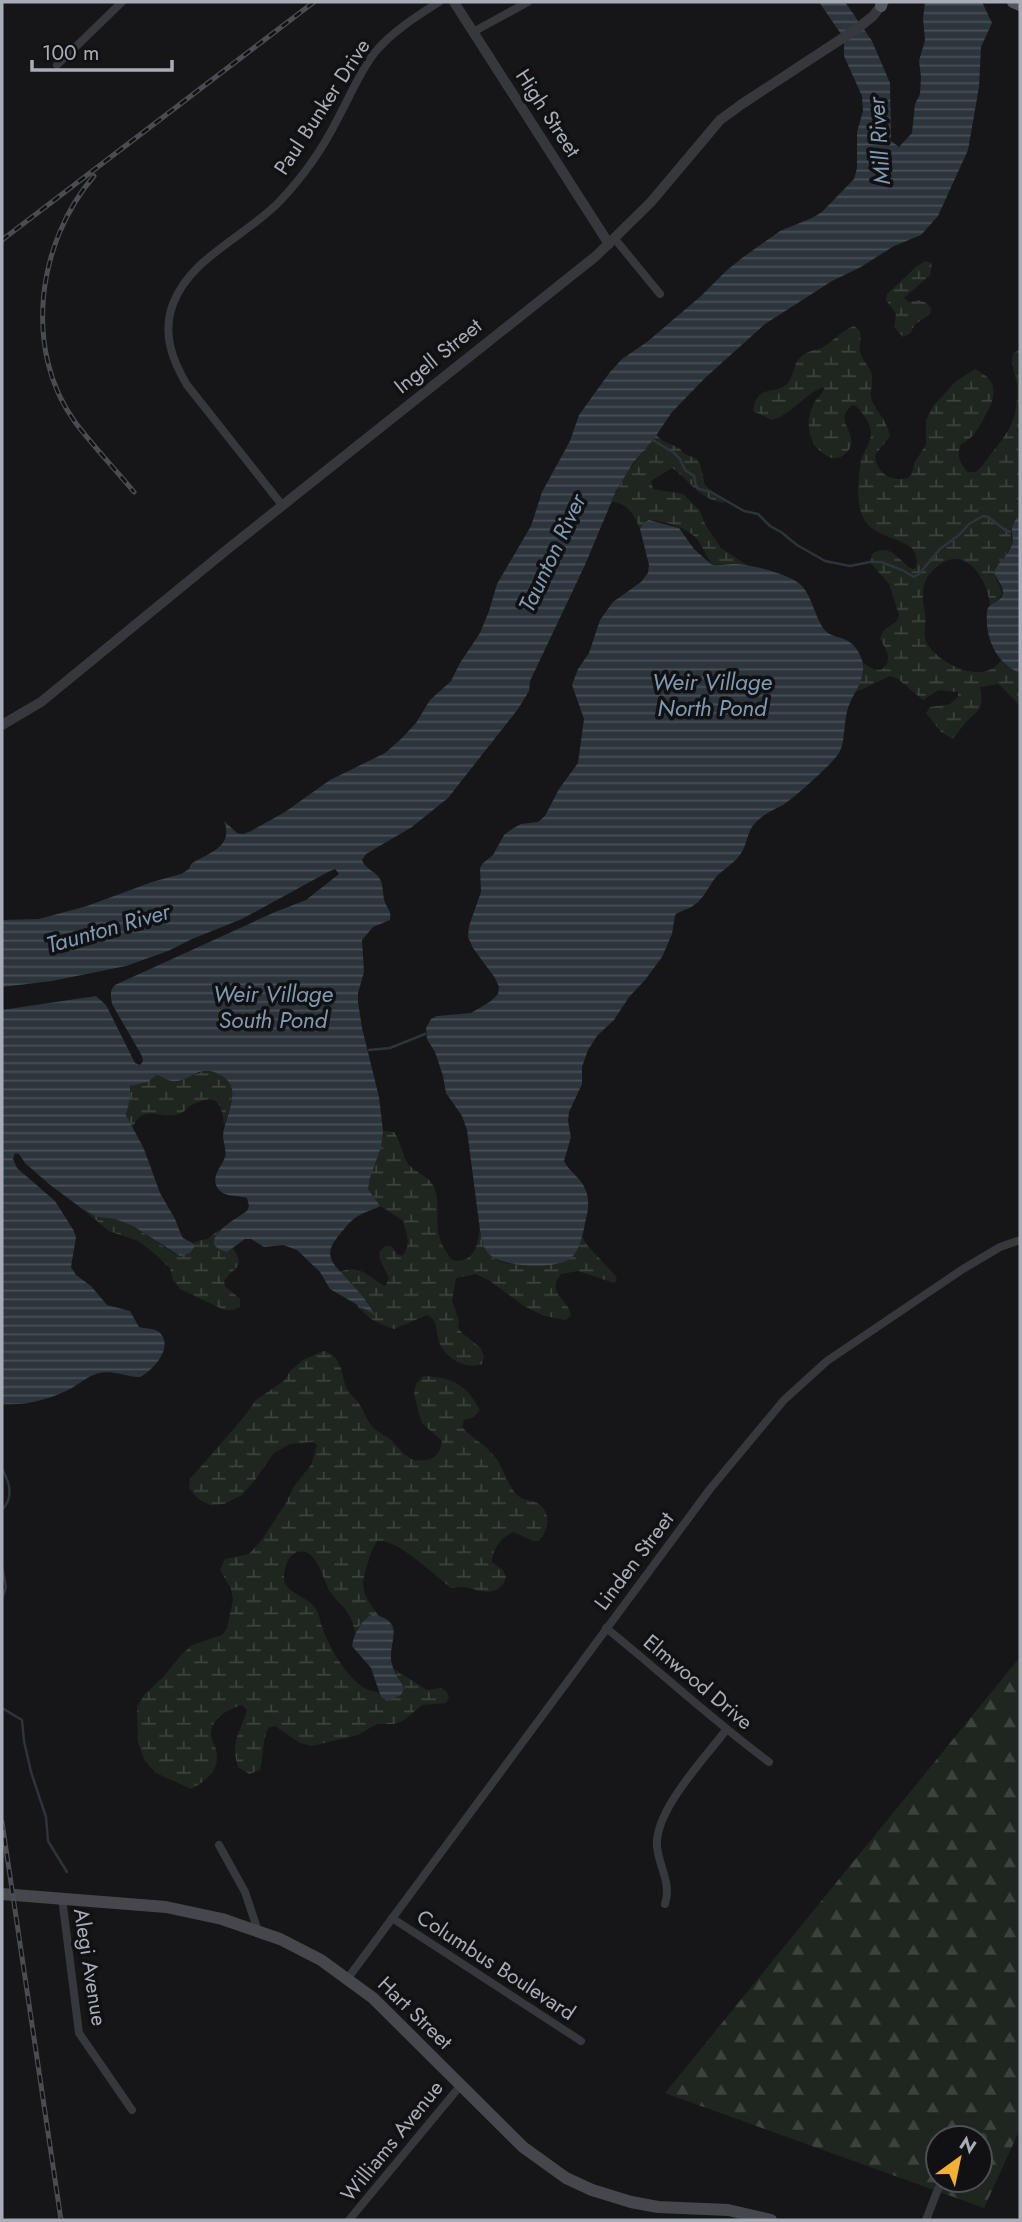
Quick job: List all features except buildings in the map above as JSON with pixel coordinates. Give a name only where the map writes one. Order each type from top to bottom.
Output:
[{"type":"main road","points":[[1013,2],[1020,5]]},
{"type":"main road","name":"Hart Street","points":[[2,1894],[166,1907],[222,1919],[258,1931],[307,1952],[348,1978],[384,2008],[534,2156],[579,2185],[643,2205],[728,2210],[771,2220]]},
{"type":"street","points":[[57,65],[122,2]]},
{"type":"street","name":"Paul Bunker Drive","points":[[282,505],[178,370],[168,333],[173,303],[184,284],[200,266],[260,220],[298,181],[329,135],[356,81],[378,48],[397,31],[439,2]]},
{"type":"street","name":"High Street","points":[[454,2],[612,242]]},
{"type":"street","points":[[473,32],[528,2]]},
{"type":"street","name":"Ingell Street","points":[[2,725],[41,702],[282,505],[612,242],[652,202],[720,120],[868,19],[882,3]]},
{"type":"street","points":[[612,242],[660,294]]},
{"type":"street","name":"Linden Street","points":[[348,1978],[710,1489],[795,1388],[827,1361],[963,1269],[987,1254],[1020,1240]]},
{"type":"street","name":"Elmwood Drive","points":[[606,1628],[665,1675],[726,1730],[769,1762]]},
{"type":"street","points":[[665,1904],[668,1885],[659,1862],[657,1847],[660,1821],[726,1730]]},
{"type":"street","points":[[219,1845],[245,1892],[258,1931]]},
{"type":"street","name":"Alegi Avenue","points":[[62,1898],[79,2033],[132,2110]]},
{"type":"street","name":"Columbus Boulevard","points":[[392,1918],[582,2041]]},
{"type":"street","name":"Williams Avenue","points":[[349,2220],[461,2085]]},
{"type":"street","points":[[926,2220],[936,2194]]},
{"type":"green space","points":[[925,261],[932,263],[930,275],[904,298],[909,302],[919,300],[927,303],[931,308],[930,314],[916,324],[911,333],[903,337],[894,327],[896,314],[886,300],[887,294]]},
{"type":"green space","points":[[854,326],[860,331],[861,354],[871,373],[872,401],[890,436],[875,455],[876,462],[882,472],[896,479],[908,478],[913,471],[914,463],[926,445],[926,420],[933,406],[956,381],[975,369],[984,374],[993,385],[993,398],[976,431],[961,444],[959,456],[968,472],[976,472],[982,466],[1013,421],[1017,386],[1012,357],[1013,353],[1020,349],[1020,514],[1010,532],[1011,547],[994,572],[1002,593],[990,606],[981,577],[967,562],[959,559],[949,560],[933,570],[926,581],[923,599],[925,637],[934,652],[963,670],[974,672],[994,668],[1001,660],[1020,673],[1020,706],[999,684],[980,687],[979,710],[952,739],[941,732],[926,713],[930,707],[950,704],[958,697],[958,692],[939,690],[923,700],[898,679],[890,676],[854,693],[863,673],[862,661],[877,670],[887,664],[887,654],[880,638],[884,630],[896,622],[899,615],[889,584],[870,562],[872,554],[889,551],[912,569],[916,568],[916,557],[912,549],[876,531],[862,515],[858,495],[859,474],[861,460],[871,435],[865,417],[856,406],[852,405],[847,410],[845,419],[851,444],[844,455],[834,458],[827,456],[814,444],[809,425],[814,403],[824,387],[772,420],[753,411],[755,402],[762,393],[788,383],[801,356],[823,347]]},
{"type":"green space","points":[[656,435],[697,459],[705,485],[726,503],[709,499],[672,468],[651,481],[653,489],[683,494],[700,511],[721,548],[748,566],[712,565],[697,539],[687,531],[668,523],[649,520],[643,523],[640,529],[633,514],[626,507],[611,502],[625,475]]},
{"type":"green space","points":[[207,1070],[218,1073],[230,1084],[232,1098],[224,1125],[220,1106],[209,1099],[194,1104],[179,1114],[146,1114],[137,1120],[133,1127],[127,1112],[129,1088],[133,1084],[157,1075],[171,1081],[183,1079]]},
{"type":"green space","points":[[383,1131],[394,1132],[408,1163],[434,1187],[439,1235],[452,1260],[465,1260],[473,1253],[478,1242],[479,1229],[484,1246],[493,1257],[505,1263],[518,1264],[577,1249],[583,1237],[617,1280],[614,1283],[578,1271],[561,1274],[556,1286],[571,1315],[566,1320],[544,1316],[524,1306],[476,1274],[456,1278],[452,1301],[459,1320],[458,1327],[481,1348],[484,1357],[482,1364],[470,1366],[447,1354],[440,1344],[434,1321],[427,1315],[394,1329],[372,1319],[355,1303],[374,1313],[368,1302],[340,1272],[359,1270],[385,1286],[389,1278],[379,1252],[385,1246],[391,1246],[402,1256],[407,1248],[407,1234],[402,1220],[380,1206],[368,1189]]},
{"type":"green space","points":[[81,1208],[97,1217],[115,1219],[133,1226],[175,1254],[190,1253],[196,1245],[194,1242],[207,1239],[219,1230],[215,1237],[227,1252],[233,1248],[237,1255],[239,1264],[224,1281],[225,1286],[240,1299],[240,1307],[224,1310],[180,1289],[173,1280],[170,1268],[155,1254],[138,1241],[109,1231]]},
{"type":"green space","points":[[323,1351],[336,1359],[347,1388],[371,1425],[390,1439],[406,1456],[415,1460],[427,1460],[436,1455],[442,1441],[422,1423],[414,1394],[416,1384],[423,1376],[450,1380],[463,1388],[480,1410],[474,1417],[464,1420],[462,1427],[495,1457],[517,1495],[542,1507],[547,1516],[547,1527],[539,1541],[514,1532],[502,1540],[494,1552],[492,1562],[503,1570],[506,1577],[500,1588],[490,1592],[464,1587],[451,1588],[405,1551],[395,1545],[377,1541],[372,1549],[363,1585],[366,1597],[379,1616],[373,1614],[355,1633],[349,1615],[331,1593],[314,1558],[303,1551],[292,1555],[284,1576],[287,1587],[316,1609],[326,1638],[337,1658],[360,1685],[377,1692],[381,1697],[397,1696],[404,1689],[394,1669],[427,1690],[441,1688],[449,1697],[446,1703],[422,1705],[403,1721],[377,1724],[358,1735],[312,1746],[300,1743],[275,1726],[268,1728],[260,1770],[249,1774],[238,1767],[235,1750],[247,1710],[242,1705],[226,1712],[214,1723],[211,1734],[217,1757],[214,1769],[207,1778],[191,1789],[156,1773],[145,1761],[138,1743],[137,1706],[192,1645],[222,1635],[227,1628],[233,1600],[231,1589],[220,1570],[225,1559],[249,1554],[261,1541],[294,1486],[311,1465],[317,1445],[313,1442],[290,1444],[274,1453],[242,1495],[224,1504],[210,1505],[198,1499],[189,1488],[190,1479],[256,1400],[285,1380],[290,1371],[303,1360]]},
{"type":"green space","points":[[1020,1657],[1020,2129],[994,2186],[994,2124],[924,2124],[924,2186],[665,2093]]},
{"type":"green space","points":[[945,2194],[990,2194],[984,2208]]},
{"type":"water","points":[[819,2],[845,2],[872,41],[890,83],[891,141],[899,147],[912,133],[915,104],[920,94],[919,61],[925,40],[925,2],[982,2],[992,23],[981,47],[979,87],[968,150],[938,216],[921,235],[894,246],[832,281],[765,324],[672,412],[633,463],[616,491],[585,565],[530,681],[529,691],[518,709],[448,798],[412,827],[366,854],[362,860],[380,879],[384,899],[390,911],[390,920],[373,927],[362,940],[364,972],[358,993],[362,1028],[379,1097],[383,1131],[368,1189],[380,1206],[351,1221],[334,1242],[330,1254],[334,1264],[363,1296],[375,1315],[330,1289],[320,1272],[297,1250],[283,1245],[264,1247],[251,1239],[245,1239],[227,1252],[217,1248],[215,1237],[247,1211],[249,1206],[247,1198],[223,1193],[215,1183],[216,1175],[224,1161],[223,1136],[232,1088],[222,1076],[214,1072],[201,1072],[178,1081],[157,1075],[147,1082],[130,1086],[126,1115],[183,1238],[196,1245],[190,1253],[180,1256],[133,1226],[115,1219],[97,1217],[49,1184],[25,1163],[19,1154],[15,1153],[13,1159],[17,1168],[55,1201],[74,1231],[76,1237],[71,1267],[76,1275],[91,1286],[107,1305],[130,1311],[139,1327],[159,1332],[164,1340],[163,1353],[155,1365],[140,1377],[102,1373],[47,1398],[29,1403],[2,1404],[2,1010],[96,996],[106,1005],[135,1063],[140,1065],[142,1056],[112,1004],[111,992],[115,985],[306,900],[339,874],[335,869],[328,872],[242,919],[168,951],[126,966],[52,981],[2,987],[2,920],[39,919],[87,906],[181,874],[189,869],[191,864],[223,843],[226,837],[224,821],[237,833],[251,831],[285,812],[330,780],[385,753],[416,723],[430,700],[451,681],[480,633],[497,584],[531,526],[542,492],[570,441],[579,415],[610,372],[742,258],[780,231],[822,212],[854,179],[857,168],[857,132],[863,111],[862,96],[844,56],[841,34]]},
{"type":"water","points":[[1020,514],[1020,673],[1013,670],[997,654],[988,633],[987,617],[988,608],[1003,595],[994,572],[1011,547],[1013,525]]},
{"type":"water","name":"Weir Village North Pond","points":[[649,520],[679,528],[694,549],[712,565],[733,564],[770,570],[797,582],[808,595],[823,628],[831,635],[848,641],[858,651],[863,672],[847,711],[842,746],[837,756],[796,795],[756,822],[738,858],[717,876],[698,902],[675,915],[672,934],[662,957],[588,1050],[582,1067],[582,1084],[569,1112],[571,1137],[564,1161],[584,1186],[588,1203],[581,1242],[574,1254],[564,1262],[542,1266],[504,1262],[488,1253],[481,1238],[467,1130],[462,1116],[446,1093],[435,1052],[427,1039],[426,1028],[431,1019],[437,1016],[471,1013],[498,994],[499,987],[495,978],[468,937],[481,892],[480,868],[493,855],[504,835],[521,824],[538,822],[545,816],[559,789],[578,763],[584,719],[572,685],[578,669],[589,653],[600,620],[613,602],[641,582],[648,573],[649,565],[640,529],[643,523]]},
{"type":"water","points":[[373,1614],[390,1622],[393,1628],[392,1664],[404,1689],[401,1695],[387,1701],[381,1697],[371,1668],[352,1646],[359,1627]]},
{"type":"waterway","points":[[651,439],[680,459],[685,470],[694,476],[699,489],[711,492],[744,511],[758,514],[797,545],[825,561],[850,566],[881,562],[914,577],[940,549],[969,524],[983,516],[1010,532]]},
{"type":"waterway","points":[[369,1050],[390,1048],[425,1034]]},
{"type":"waterway","points":[[2,1469],[10,1490],[2,1510]]},
{"type":"waterway","points":[[2,1567],[6,1587],[2,1598]]},
{"type":"waterway","points":[[2,1708],[22,1720],[31,1772],[46,1817],[48,1841],[67,1872]]},
{"type":"railway","points":[[2,240],[314,2]]},
{"type":"railway","points":[[94,176],[75,202],[49,263],[43,329],[48,362],[58,393],[75,422],[134,492]]},
{"type":"railway","points":[[2,1822],[61,2220]]},
{"type":"water label","name":"Mill River","points":[[879,141]]},
{"type":"water label","name":"Taunton River","points":[[552,553]]},
{"type":"water label","name":"Taunton River","points":[[108,928]]},
{"type":"water label","name":"Weir Village South Pond","points":[[273,1007]]}]
